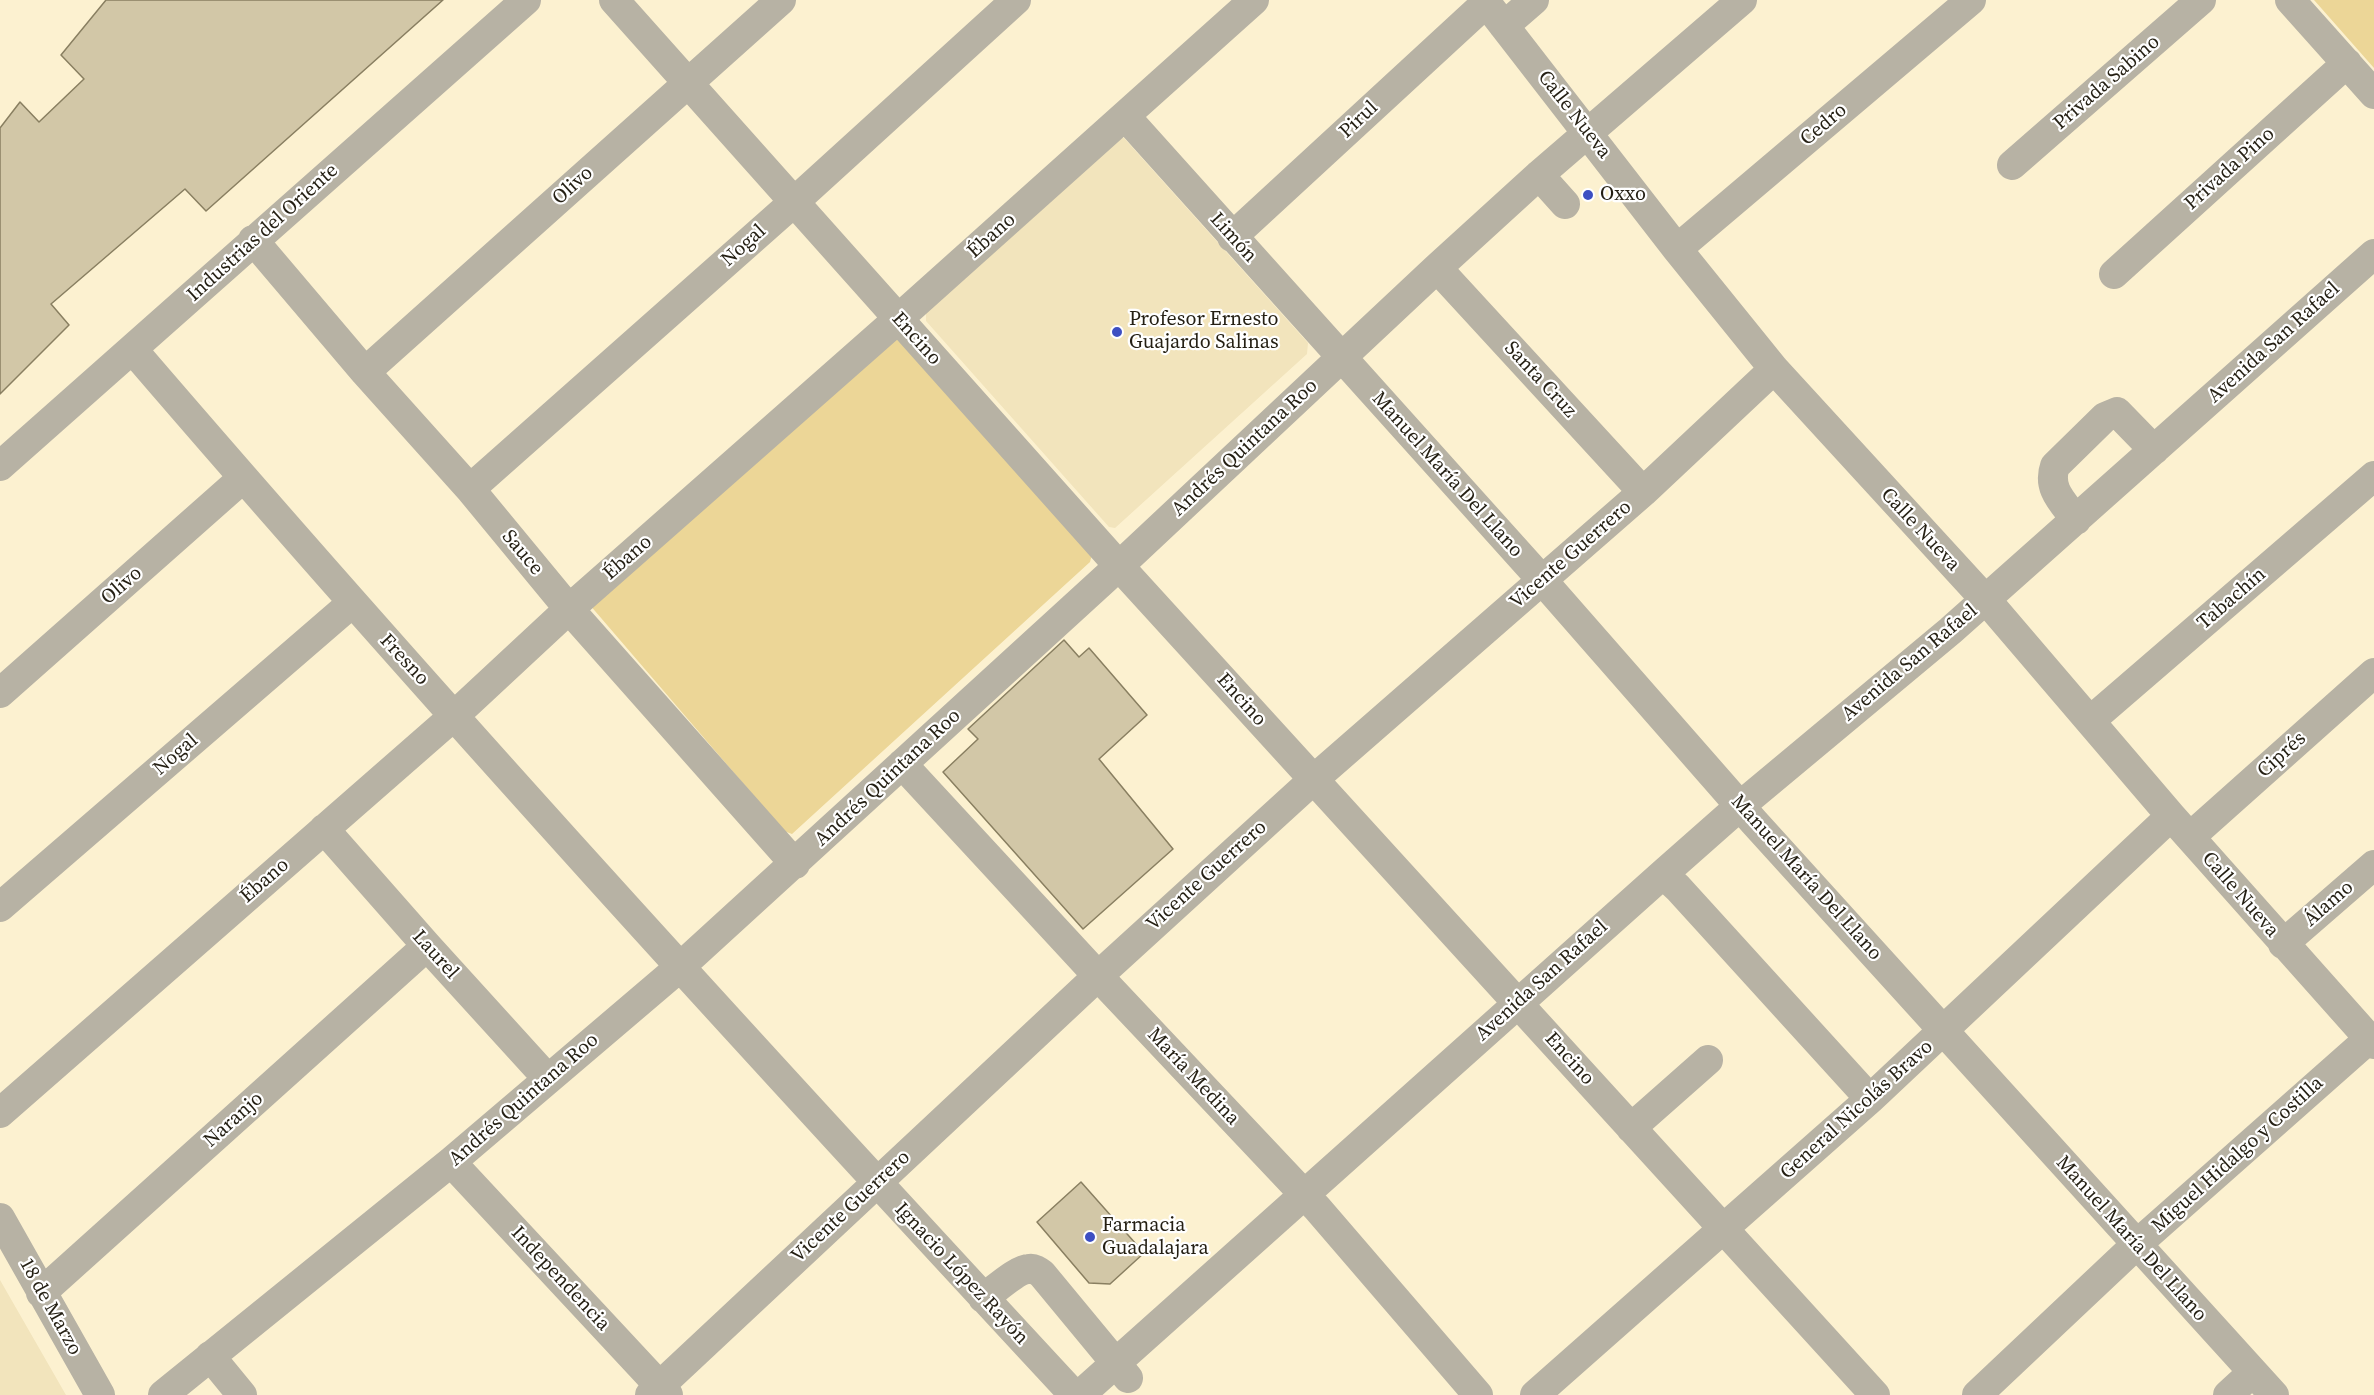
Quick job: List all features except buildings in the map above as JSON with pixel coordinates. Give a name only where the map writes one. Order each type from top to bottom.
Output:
[{"type":"street","name":"Industrias del Oriente","points":[[0,466],[526,0]]},
{"type":"street","name":"Encino","points":[[614,0],[1119,566],[1875,1395]]},
{"type":"street","name":"Olivo","points":[[365,372],[782,0]]},
{"type":"street","name":"Nogal","points":[[470,489],[794,202],[1016,0]]},
{"type":"street","name":"Ébano","points":[[0,1113],[455,715],[569,609],[898,319],[1254,0]]},
{"type":"street","name":"Pirul","points":[[1232,237],[1491,10],[1534,0]]},
{"type":"street","name":"Andrés Quintana Roo","points":[[163,1395],[451,1162],[680,967],[1119,566],[1539,175],[1742,0]]},
{"type":"street","name":"Cedro","points":[[1677,249],[1971,0]]},
{"type":"street","name":"Privada Sabino","points":[[2012,165],[2201,0]]},
{"type":"street","points":[[2290,0],[2374,94]]},
{"type":"street","name":"Calle Nueva","points":[[1491,10],[1677,249],[1774,369],[1989,605],[2283,944],[2372,1041]]},
{"type":"street","name":"Privada Pino","points":[[2114,274],[2347,63]]},
{"type":"street","name":"Limón","points":[[1125,116],[1341,358]]},
{"type":"street","points":[[1539,175],[1565,204]]},
{"type":"street","name":"Sauce","points":[[253,240],[365,372],[470,489],[569,609],[795,864]]},
{"type":"street","name":"Avenida San Rafael","points":[[1080,1395],[1118,1379],[1523,1010],[1989,605],[2013,576],[2374,254]]},
{"type":"street","name":"Santa Cruz","points":[[1437,268],[1643,492]]},
{"type":"street","name":"Fresno","points":[[133,350],[352,603],[680,967]]},
{"type":"street","name":"Manuel María Del Llano","points":[[1341,358],[1542,580],[1747,814],[2274,1395]]},
{"type":"street","name":"Vicente Guerrero","points":[[660,1392],[876,1183],[1098,976],[1313,780],[1643,492],[1774,369]]},
{"type":"street","points":[[2076,520],[2053,487],[2052,476],[2055,466],[2105,417],[2117,412],[2154,450]]},
{"type":"street","name":"Tabachín","points":[[2090,722],[2374,476]]},
{"type":"street","name":"Olivo","points":[[0,693],[243,478]]},
{"type":"street","name":"Nogal","points":[[0,907],[352,603]]},
{"type":"street","name":"Ciprés","points":[[2181,826],[2374,674]]},
{"type":"street","name":"María Medina","points":[[902,764],[1311,1201],[1478,1395]]},
{"type":"street","name":"General Nicolás Bravo","points":[[1535,1395],[1724,1230],[1944,1030],[2181,826]]},
{"type":"street","name":"Laurel","points":[[324,829],[548,1079]]},
{"type":"street","name":"Álamo","points":[[2283,944],[2374,865]]},
{"type":"street","points":[[1670,881],[1870,1099]]},
{"type":"street","name":"Naranjo","points":[[41,1293],[427,946]]},
{"type":"street","name":"Ignacio López Rayón","points":[[680,967],[876,1183],[1074,1395]]},
{"type":"street","name":"Miguel Hidalgo y Costilla","points":[[1977,1395],[2136,1245],[2372,1041]]},
{"type":"street","points":[[1631,1128],[1708,1060]]},
{"type":"street","name":"Independencia","points":[[451,1162],[660,1392]]},
{"type":"street","name":"18 de Marzo","points":[[0,1218],[100,1395]]},
{"type":"street","points":[[983,1298],[1021,1271],[1028,1268],[1035,1269],[1042,1274],[1118,1379]]},
{"type":"street","points":[[210,1356],[242,1395]]},
{"type":"street","points":[[2228,1395],[2253,1372]]},
{"type":"shaded area","points":[[2314,0],[2374,0],[2374,68]]},
{"type":"shaded area","name":"Profesor Ernesto Guajardo Salinas","points":[[1117,138],[1124,138],[1308,343],[1307,354],[1115,528],[1109,527],[926,321],[926,308]]},
{"type":"shaded area","points":[[896,333],[1093,551],[1090,562],[792,834],[784,831],[589,604]]},
{"type":"shaded area","points":[[0,1280],[66,1395],[0,1395]]},
{"type":"place","name":"Oxxo","points":[[1588,195]]},
{"type":"place","name":"Profesor Ernesto Guajardo Salinas","points":[[1117,332]]},
{"type":"place","name":"Farmacia Guadalajara","points":[[1090,1237]]}]
